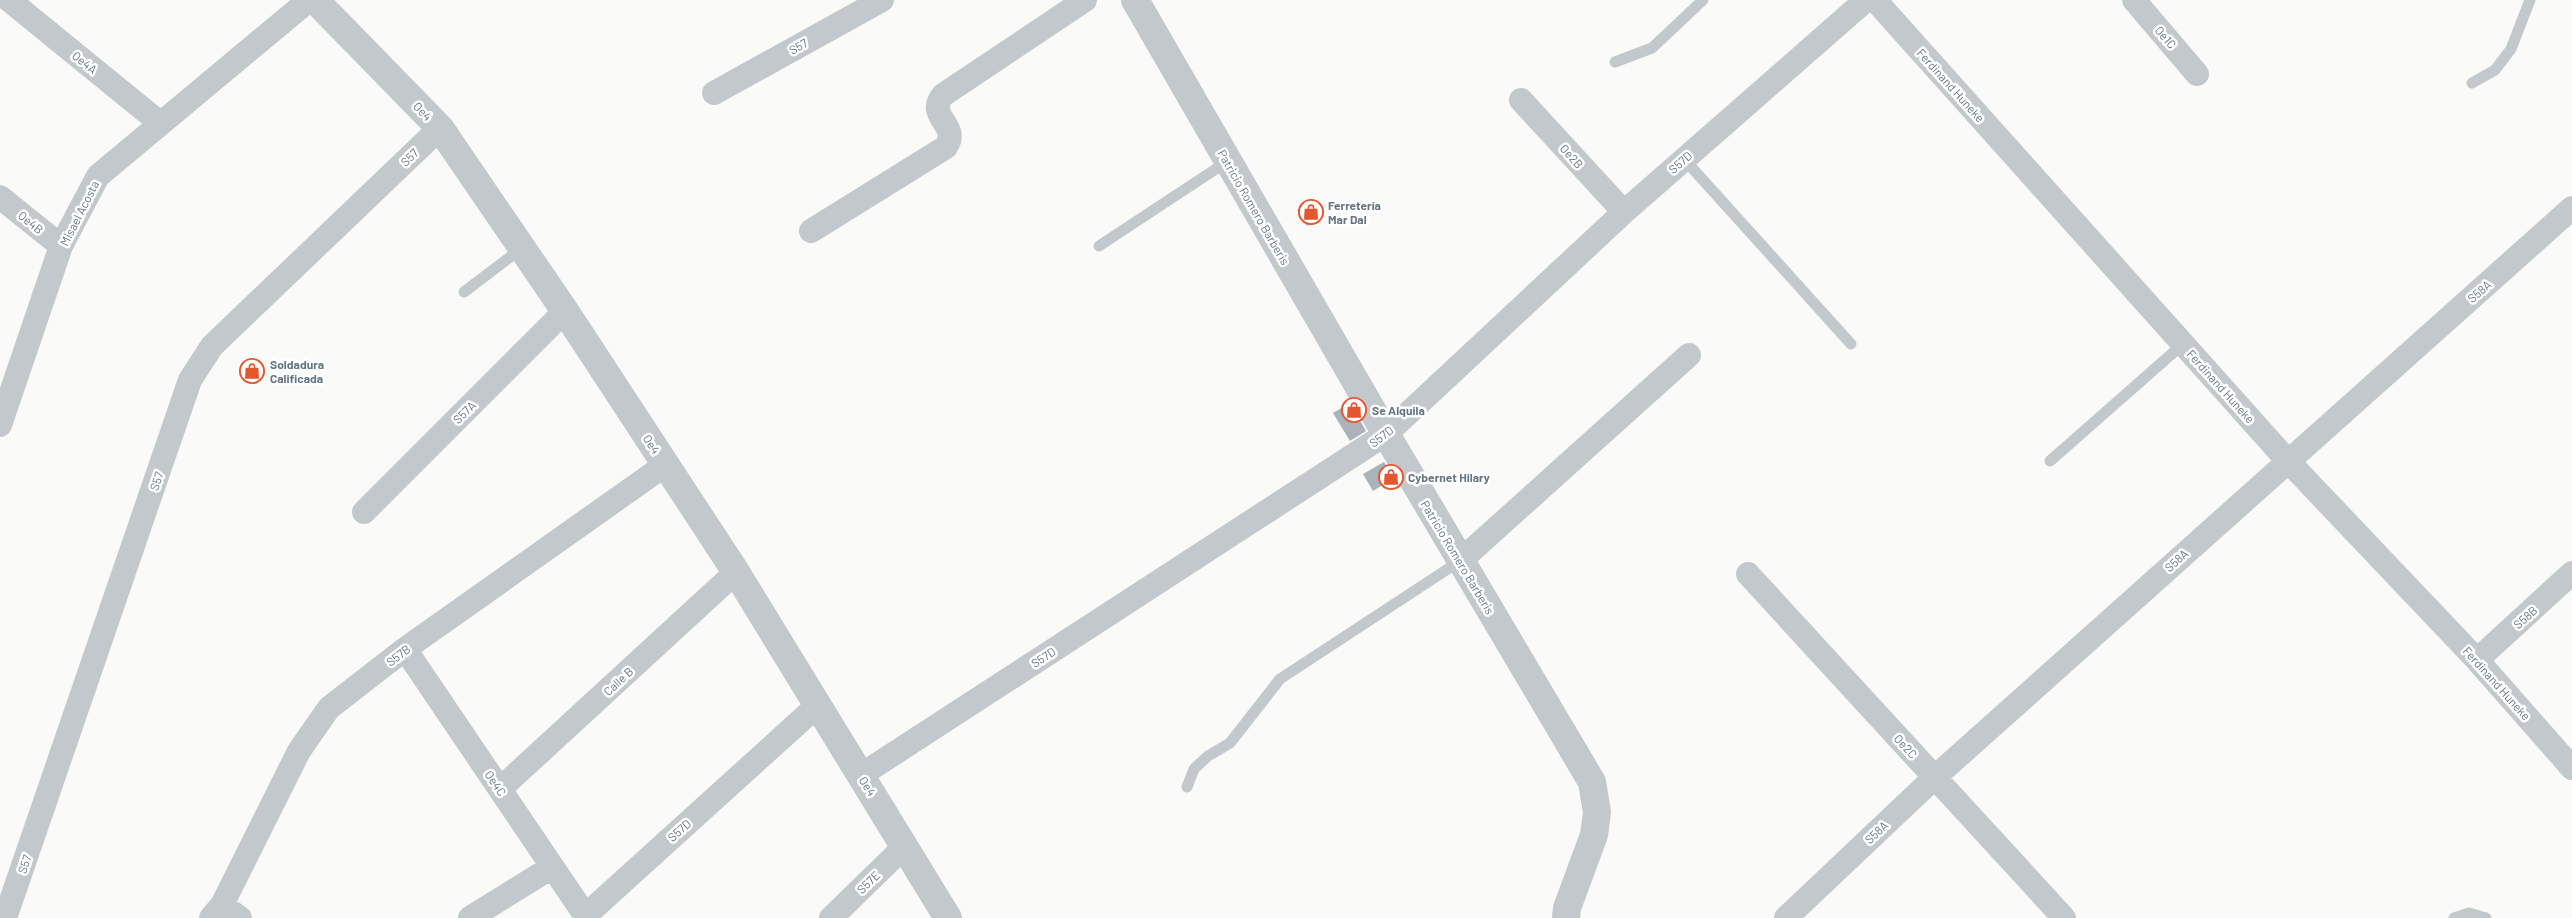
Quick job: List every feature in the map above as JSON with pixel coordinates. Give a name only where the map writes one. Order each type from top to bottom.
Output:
[{"type":"street","name":"Oe4A","points":[[10,0],[160,123]]},
{"type":"street","name":"Misael Acosta","points":[[0,425],[5,400],[61,246],[98,176],[309,0]]},
{"type":"street","name":"Oe4","points":[[315,0],[440,128],[565,311],[736,572],[906,846],[948,918]]},
{"type":"street","name":"S57","points":[[714,93],[882,0]]},
{"type":"street","points":[[811,231],[946,147],[951,140],[950,132],[937,111],[937,102],[943,95],[1085,0]]},
{"type":"street","name":"Patricio Romero Barberis","points":[[1134,0],[1460,561],[1592,782],[1597,812],[1594,835],[1562,915]]},
{"type":"street","name":"S57D","points":[[861,775],[1386,434],[1624,212],[1866,0]]},
{"type":"street","name":"Ferdinand Huneke","points":[[1875,0],[2287,460],[2477,660],[2572,768]]},
{"type":"street","name":"Oe1C","points":[[2134,0],[2198,74]]},
{"type":"street","name":"Oe2B","points":[[1521,100],[1624,212]]},
{"type":"street","name":"S57","points":[[6,899],[190,380],[212,346],[440,128]]},
{"type":"street","name":"Oe4B","points":[[0,197],[61,246]]},
{"type":"street","name":"S58A","points":[[1786,918],[1935,777],[2287,460],[2572,208]]},
{"type":"street","name":"S57A","points":[[364,512],[565,311]]},
{"type":"street","points":[[1460,561],[1689,355]]},
{"type":"street","name":"S57B","points":[[224,914],[299,751],[329,708],[405,649],[665,465]]},
{"type":"street","name":"Calle B","points":[[500,789],[736,572]]},
{"type":"street","name":"S58B","points":[[2477,660],[2572,573]]},
{"type":"street","name":"Oe2C","points":[[1748,574],[2064,918]]},
{"type":"street","name":"Oe4C","points":[[405,649],[586,917]]},
{"type":"street","name":"S57D","points":[[586,917],[818,704]]},
{"type":"street","name":"S57E","points":[[832,918],[906,846]]},
{"type":"street","points":[[470,918],[552,867]]},
{"type":"lane","points":[[1615,62],[1652,48],[1703,0]]},
{"type":"lane","points":[[2472,83],[2495,70],[2511,49],[2530,0]]},
{"type":"lane","points":[[1684,159],[1851,344]]},
{"type":"lane","points":[[1099,246],[1228,161]]},
{"type":"lane","points":[[464,292],[522,248]]},
{"type":"lane","points":[[2050,461],[2183,344]]},
{"type":"lane","points":[[1187,787],[1194,769],[1208,756],[1230,743],[1280,679],[1460,561]]},
{"type":"lane","points":[[2454,918],[2469,912],[2486,918]]},
{"type":"building","name":"Ferretería Mar Dal","points":[[1314,199],[1324,215],[1307,226],[1297,210]]},
{"type":"building","points":[[1350,403],[1366,431],[1350,441],[1333,413]]},
{"type":"building","points":[[1384,462],[1394,478],[1373,491],[1363,474]]},
{"type":"place","name":"Ferretería Mar Dal","points":[[1311,212]]},
{"type":"place","name":"Soldadura Calificada","points":[[252,371]]},
{"type":"place","name":"Se Alquila","points":[[1354,410]]},
{"type":"place","name":"Cybernet Hilary","points":[[1391,477]]}]
